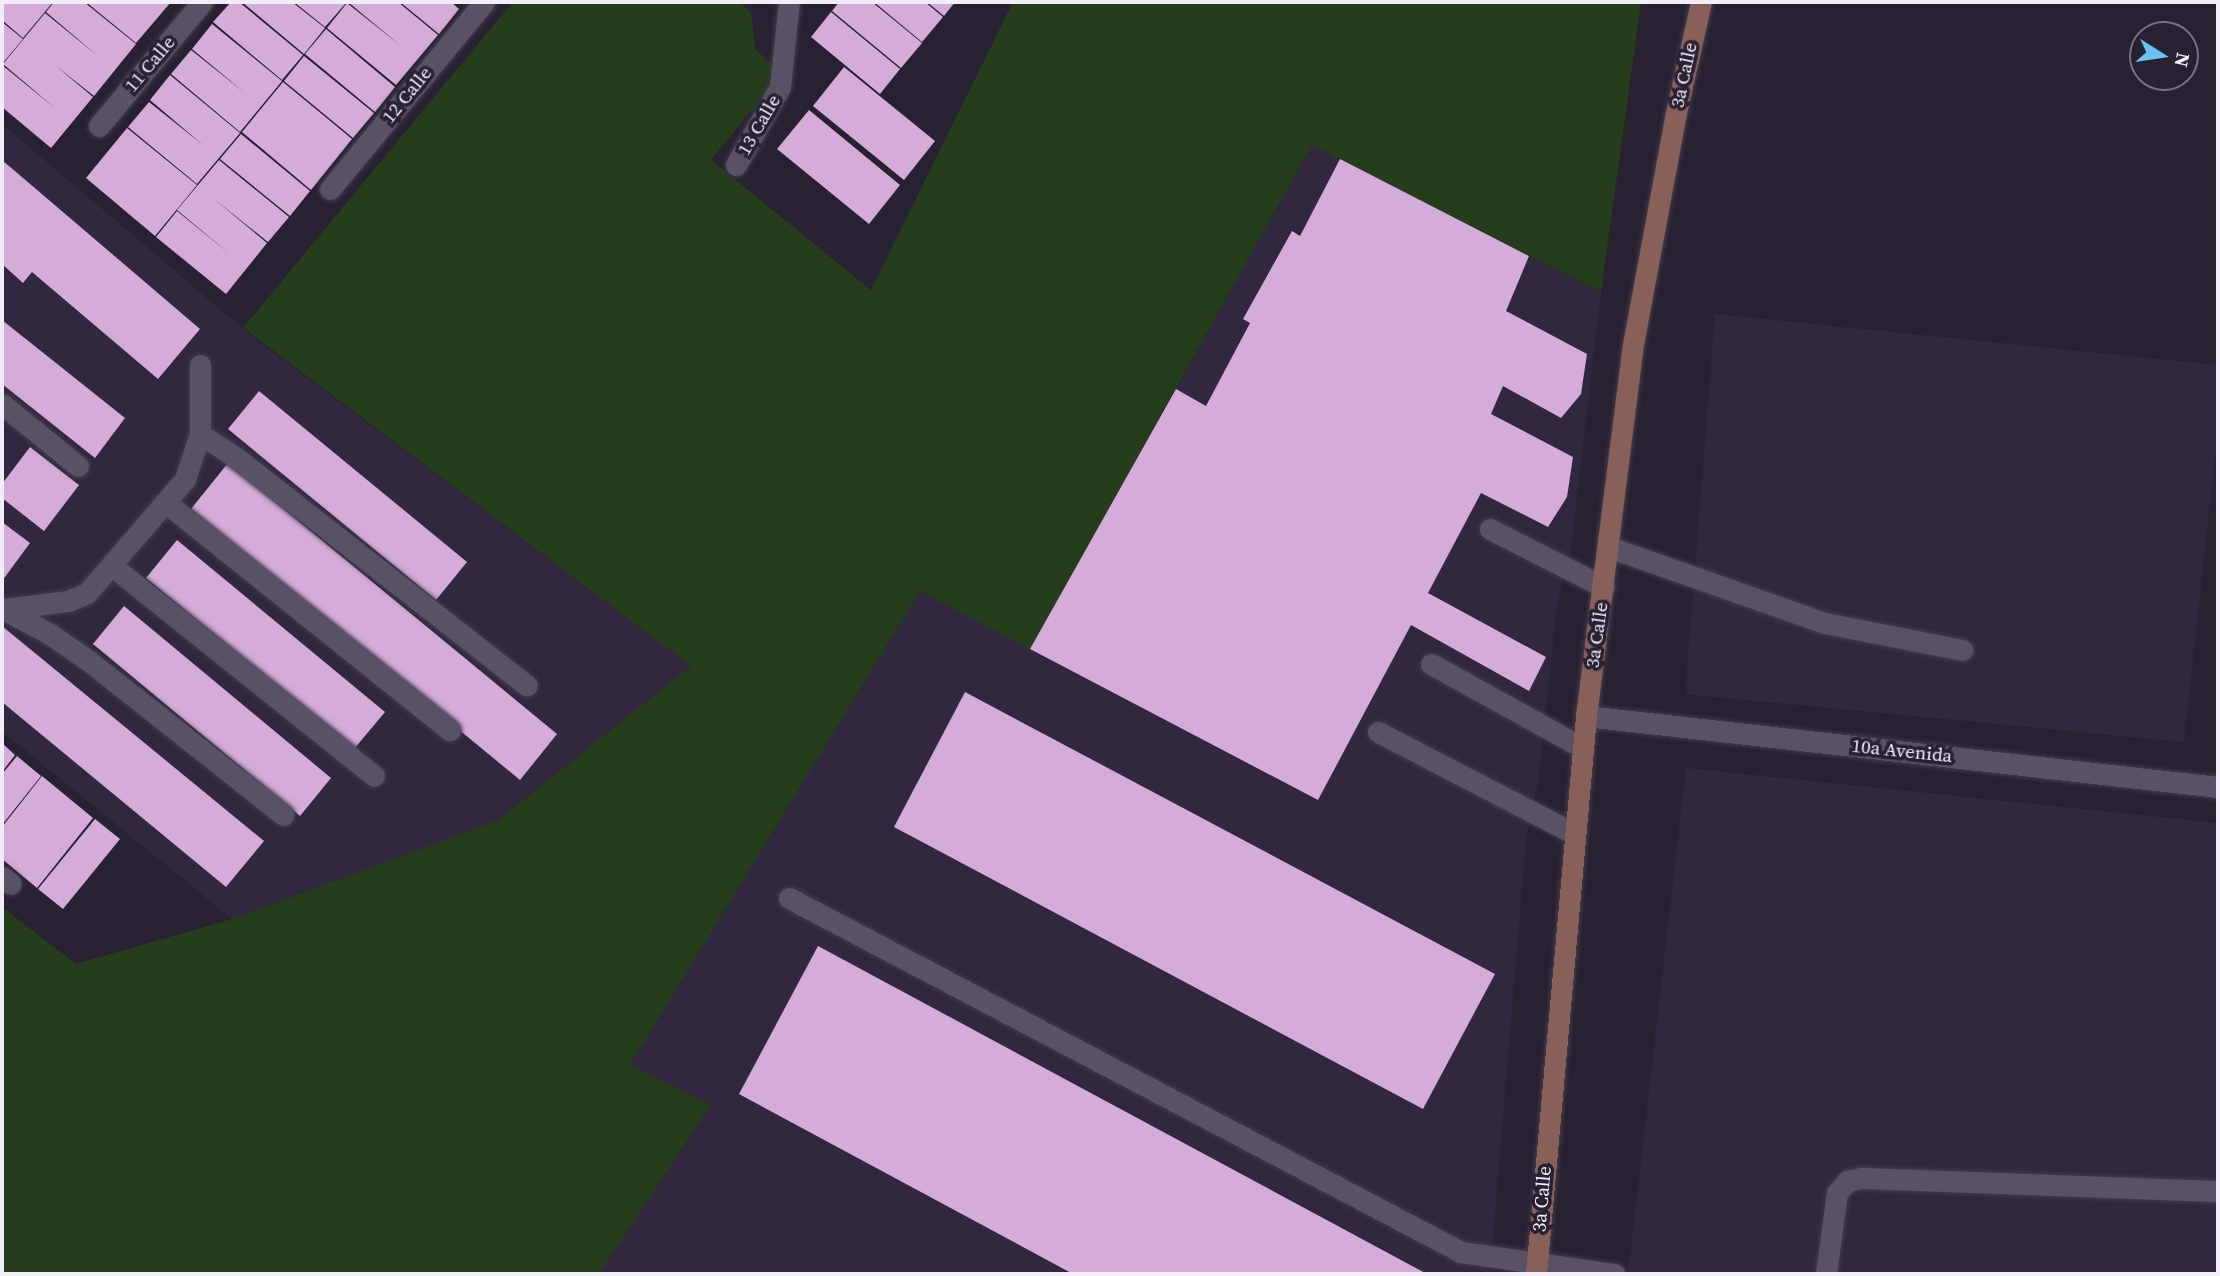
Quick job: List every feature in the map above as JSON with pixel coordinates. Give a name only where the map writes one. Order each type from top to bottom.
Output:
[{"type":"main road","name":"3a Calle","points":[[1536,1269],[1586,716],[1632,350],[1676,113],[1701,2]]},
{"type":"street","name":"11 Calle","points":[[99,126],[202,2]]},
{"type":"street","name":"12 Calle","points":[[330,189],[484,2]]},
{"type":"street","name":"13 Calle","points":[[736,165],[780,87],[789,2]]},
{"type":"street","points":[[3,608],[78,597],[87,593],[185,479],[200,434],[200,365]]},
{"type":"street","points":[[2,404],[78,466]]},
{"type":"street","points":[[200,434],[237,458],[527,686]]},
{"type":"street","points":[[164,502],[450,730]]},
{"type":"street","points":[[1490,528],[1604,587]]},
{"type":"street","points":[[1609,547],[1825,623],[1962,650]]},
{"type":"street","points":[[111,565],[373,776]]},
{"type":"street","points":[[3,608],[73,649],[283,815]]},
{"type":"street","points":[[1431,664],[1583,748]]},
{"type":"street","name":"10a Avenida","points":[[1586,716],[2218,787]]},
{"type":"street","points":[[1378,732],[1575,834]]},
{"type":"street","points":[[789,898],[1461,1252],[1536,1269],[1614,1274]]},
{"type":"street","points":[[1826,1274],[1837,1193],[1847,1181],[1861,1178],[2218,1191]]},
{"type":"shaded area","points":[[2,124],[254,338],[692,666],[498,820],[232,919],[2,731]]},
{"type":"shaded area","points":[[1312,145],[1601,292],[1571,548],[1557,605],[1538,782],[1526,840],[1490,1274],[599,1274],[711,1105],[629,1066],[920,591],[1031,648]]},
{"type":"shaded area","points":[[1715,314],[2218,365],[2218,429],[2184,742],[1685,694]]},
{"type":"shaded area","points":[[1686,768],[2218,823],[2218,1274],[1628,1274]]},
{"type":"green space","points":[[513,2],[739,2],[751,12],[755,49],[782,73],[711,160],[871,290],[1013,2],[1641,2],[1601,292],[1312,145],[1030,649],[920,591],[630,1065],[711,1105],[599,1274],[2,1274],[2,907],[76,964],[232,919],[498,820],[691,666],[243,328]]},
{"type":"building","points":[[2,2],[53,2],[23,38],[2,20]]},
{"type":"building","points":[[54,2],[84,2],[136,44],[94,96],[56,66],[93,97],[51,148],[2,107],[2,65],[56,109],[3,64],[45,13],[99,57],[46,12]]},
{"type":"building","points":[[86,2],[171,2],[136,43]]},
{"type":"building","points":[[231,2],[239,2],[303,55],[282,80],[213,22]]},
{"type":"building","points":[[242,2],[292,2],[325,28],[304,54]]},
{"type":"building","points":[[294,2],[344,2],[346,3],[325,27]]},
{"type":"building","points":[[348,2],[398,2],[438,35],[396,85],[327,28],[347,3],[401,46]]},
{"type":"building","points":[[400,2],[451,2],[459,9],[439,34]]},
{"type":"building","points":[[839,2],[872,2],[922,43],[901,68],[832,11]]},
{"type":"building","points":[[874,2],[925,2],[943,17],[922,42]]},
{"type":"building","points":[[927,2],[955,2],[944,16]]},
{"type":"building","points":[[831,12],[900,69],[880,94],[811,37]]},
{"type":"building","points":[[2,22],[23,39],[2,64]]},
{"type":"building","points":[[212,24],[282,81],[240,132],[171,74],[191,50],[245,93],[192,49]]},
{"type":"building","points":[[326,29],[395,87],[375,112],[305,54]]},
{"type":"building","points":[[304,56],[374,113],[353,138],[284,81]]},
{"type":"building","points":[[844,67],[935,141],[904,180],[813,106]]},
{"type":"building","points":[[170,75],[240,133],[197,184],[128,127],[149,102],[203,145],[150,100]]},
{"type":"building","points":[[283,82],[352,139],[311,190],[242,132]]},
{"type":"building","points":[[809,110],[900,185],[869,224],[777,149]]},
{"type":"building","points":[[127,128],[197,185],[155,236],[86,178]]},
{"type":"building","points":[[241,134],[310,191],[290,216],[220,159]]},
{"type":"building","points":[[1340,159],[1529,256],[1506,311],[1587,354],[1581,394],[1561,418],[1503,386],[1491,414],[1573,457],[1567,497],[1548,527],[1481,493],[1428,593],[1546,657],[1529,691],[1411,625],[1318,800],[1030,649],[1176,389],[1206,406],[1250,323],[1243,319],[1292,231],[1300,236]]},
{"type":"building","points":[[2,160],[200,329],[158,379],[32,272],[23,283],[2,264]]},
{"type":"building","points":[[219,160],[289,217],[268,242],[214,199],[267,243],[226,294],[156,237],[177,211],[231,255],[177,210]]},
{"type":"building","points":[[2,320],[125,418],[95,458],[2,384]]},
{"type":"building","points":[[259,391],[467,562],[436,600],[228,429]]},
{"type":"building","points":[[30,447],[79,485],[44,531],[2,498],[2,484]]},
{"type":"building","points":[[228,463],[557,734],[520,780],[191,509]]},
{"type":"building","points":[[2,522],[30,543],[2,581]]},
{"type":"building","points":[[177,540],[385,712],[354,749],[146,578]]},
{"type":"building","points":[[124,606],[331,778],[300,816],[93,644]]},
{"type":"building","points":[[2,626],[264,841],[226,887],[2,702]]},
{"type":"building","points":[[965,692],[1495,974],[1423,1109],[894,827]]},
{"type":"building","points":[[2,743],[15,755],[2,772]]},
{"type":"building","points":[[17,756],[41,776],[2,825],[2,774]]},
{"type":"building","points":[[42,776],[93,818],[37,888],[2,859],[2,827]]},
{"type":"building","points":[[95,819],[120,839],[63,909],[38,889]]},
{"type":"building","points":[[818,946],[1427,1274],[1073,1274],[739,1094]]}]
